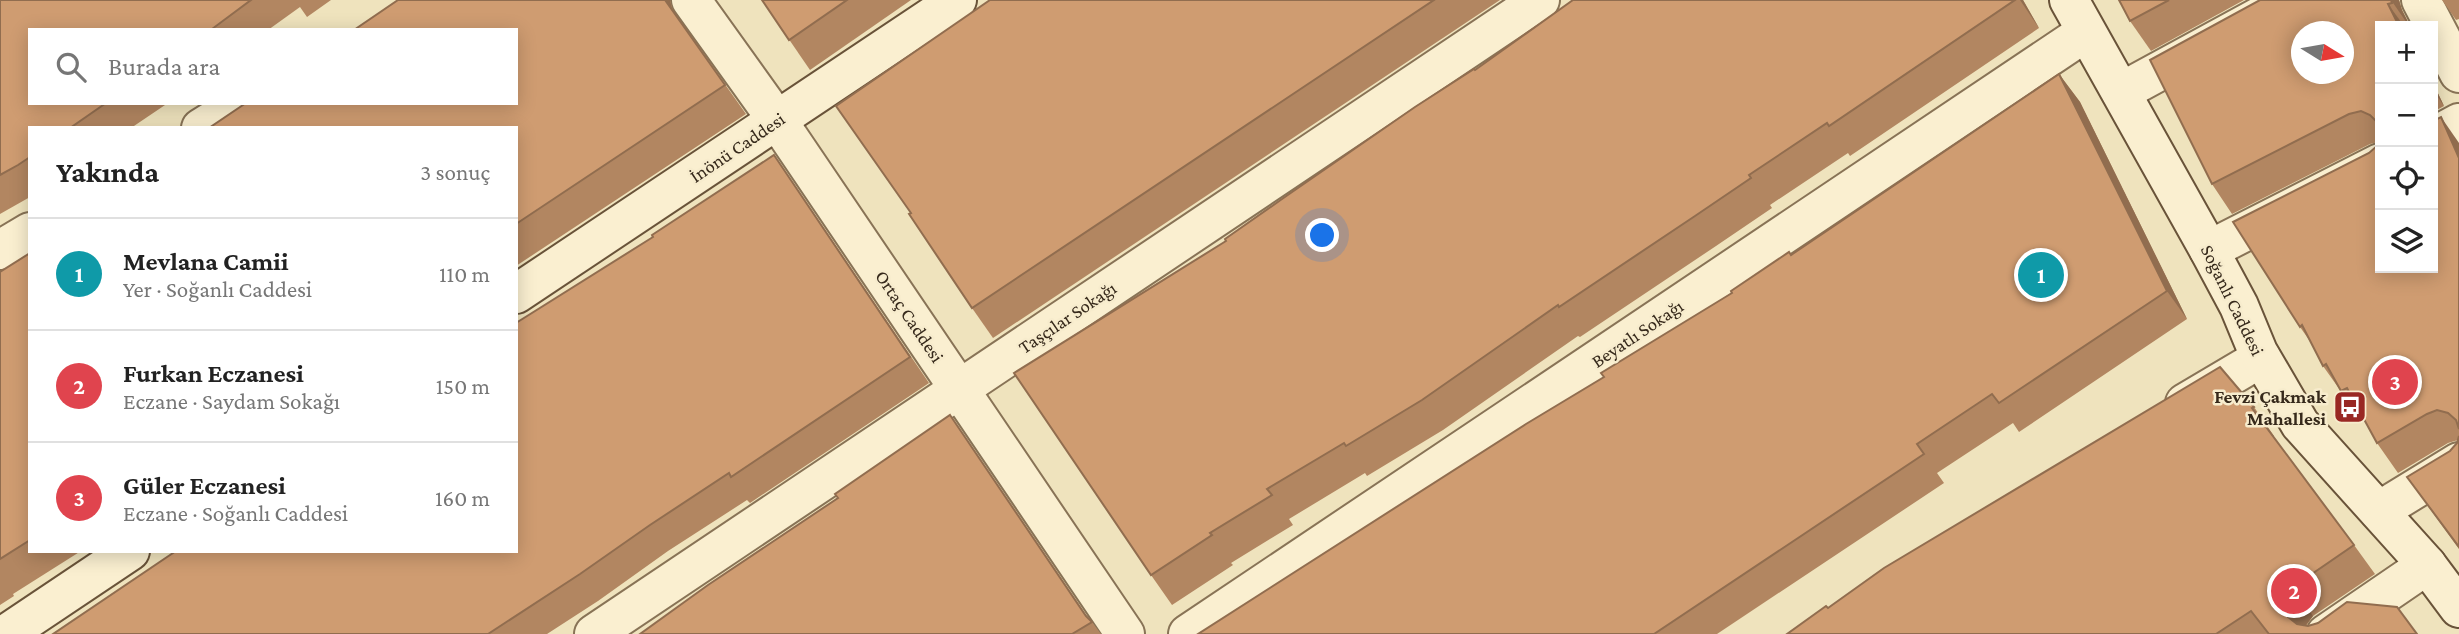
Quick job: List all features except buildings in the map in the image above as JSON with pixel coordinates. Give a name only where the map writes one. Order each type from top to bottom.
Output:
[{"type":"street","name":"Ortaç Caddesi","points":[[691,0],[777,120],[1125,634]]},
{"type":"street","name":"İnönü Caddesi","points":[[518,293],[957,0]]},
{"type":"street","name":"Taşçılar Sokağı","points":[[594,634],[1540,0]]},
{"type":"street","points":[[2121,92],[2290,0]]},
{"type":"street","points":[[2421,0],[2454,53]]},
{"type":"street","name":"Soğanlı Caddesi","points":[[2078,16],[2209,250],[2239,306],[2262,358],[2300,424],[2427,565],[2459,608]]},
{"type":"street","name":"Beyatlı Sokağı","points":[[1188,634],[2078,16]]},
{"type":"street","points":[[204,126],[238,105]]},
{"type":"street","points":[[2438,134],[2459,123]]},
{"type":"street","points":[[2209,250],[2375,166]]},
{"type":"street","points":[[0,250],[28,233]]},
{"type":"street","points":[[2155,421],[2262,358]]},
{"type":"street","points":[[2379,511],[2459,462]]},
{"type":"street","points":[[6,634],[127,553]]},
{"type":"street","points":[[2326,634],[2427,565]]},
{"type":"place","name":"Mevlana Camii","points":[[2041,275]]},
{"type":"place","name":"Güler Eczanesi","points":[[2395,382]]},
{"type":"place","name":"Fevzi Çakmak Mahallesi","points":[[2350,407]]},
{"type":"place","name":"Furkan Eczanesi","points":[[2294,591]]}]
